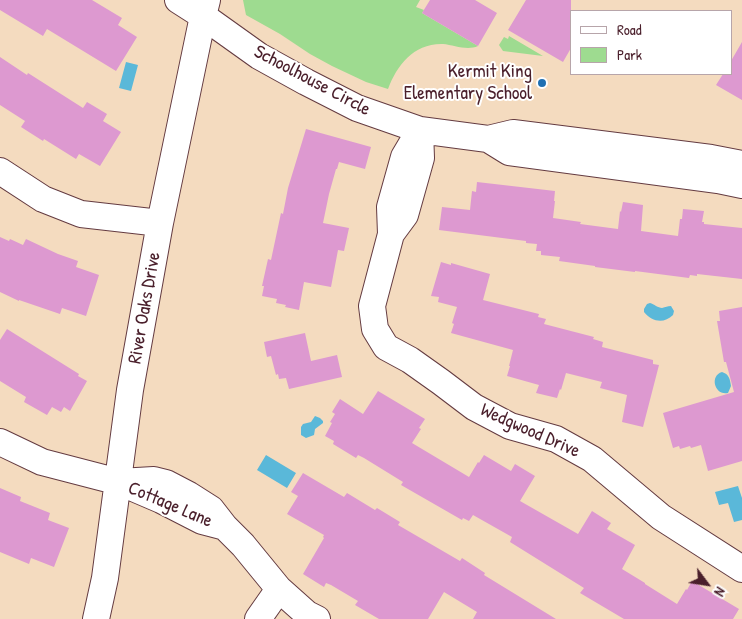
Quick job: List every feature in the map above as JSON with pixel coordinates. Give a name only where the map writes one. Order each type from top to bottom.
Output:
[{"type":"street","name":"Schoolhouse Circle","points":[[178,0],[205,8],[259,56],[306,82],[357,108],[420,130],[488,139],[513,133],[711,158],[742,164]]},
{"type":"street","name":"River Oaks Drive","points":[[96,619],[105,578],[130,390],[160,223],[205,8]]},
{"type":"street","name":"Wedgwood Drive","points":[[420,130],[404,157],[390,206],[391,234],[372,306],[375,329],[386,347],[410,360],[474,407],[510,426],[556,440],[592,459],[661,517],[742,569]]},
{"type":"street","name":"Schoolhouse Circle","points":[[488,139],[509,152],[718,180],[742,185]]},
{"type":"street","points":[[0,172],[43,199],[81,214],[160,223]]},
{"type":"street","name":"Cottage Lane","points":[[0,442],[42,462],[119,482],[202,521],[225,527],[243,545],[279,589],[308,614],[317,619]]},
{"type":"street","points":[[258,619],[279,589]]},
{"type":"green space","points":[[243,0],[420,0],[416,7],[424,10],[422,13],[478,46],[465,48],[443,44],[423,47],[415,51],[402,64],[388,89],[366,82],[332,66],[246,15]]},
{"type":"green space","points":[[509,36],[543,56],[503,51],[499,45],[504,37],[508,39]]},
{"type":"water","points":[[126,62],[138,65],[131,91],[119,88]]},
{"type":"water","points":[[650,303],[661,308],[671,306],[674,311],[673,315],[666,320],[654,320],[644,312],[647,304]]},
{"type":"water","points":[[722,372],[728,375],[730,379],[731,386],[728,393],[720,392],[715,385],[716,377]]},
{"type":"water","points":[[315,416],[320,418],[323,423],[315,429],[314,435],[306,438],[301,435],[301,427],[303,424],[311,422]]},
{"type":"water","points":[[266,455],[296,473],[287,488],[257,470]]},
{"type":"water","points":[[738,486],[742,498],[742,520],[734,522],[728,503],[719,505],[715,492]]},
{"type":"building","points":[[0,0],[92,0],[122,18],[118,25],[137,37],[116,71],[47,29],[43,36],[0,10]]},
{"type":"building","points":[[430,0],[475,0],[497,13],[478,46],[422,13]]},
{"type":"building","points":[[526,0],[571,0],[570,50],[563,62],[508,30]]},
{"type":"building","points":[[742,42],[742,100],[716,85],[722,75],[732,75],[732,59]]},
{"type":"building","points":[[0,57],[83,108],[87,102],[107,114],[103,121],[121,132],[100,166],[79,154],[76,159],[44,139],[43,141],[21,127],[25,121],[0,105]]},
{"type":"building","points":[[306,129],[371,147],[365,169],[339,162],[329,194],[323,223],[349,228],[344,251],[338,250],[331,287],[304,282],[299,310],[276,303],[277,299],[262,296],[264,286],[262,286],[268,259],[271,260],[281,213],[283,214],[288,188]]},
{"type":"building","points":[[477,182],[555,191],[553,218],[618,229],[623,202],[643,205],[641,231],[678,236],[683,209],[704,211],[702,222],[704,224],[742,228],[742,279],[697,274],[697,276],[690,275],[689,278],[595,267],[559,261],[560,257],[541,255],[541,251],[536,251],[537,244],[526,243],[526,241],[439,230],[442,207],[470,210],[472,191],[476,192]]},
{"type":"building","points":[[0,237],[23,245],[26,239],[78,261],[76,267],[99,275],[86,316],[62,308],[60,314],[19,301],[0,292]]},
{"type":"building","points":[[441,262],[490,274],[483,300],[539,314],[538,317],[546,319],[544,324],[594,337],[593,339],[603,342],[602,347],[653,360],[653,364],[659,365],[643,427],[622,422],[627,395],[600,388],[602,382],[566,373],[557,398],[536,393],[539,385],[507,376],[513,350],[451,333],[457,307],[438,302],[439,297],[431,296]]},
{"type":"building","points":[[742,307],[742,461],[708,471],[701,445],[691,448],[690,446],[680,449],[679,446],[673,448],[663,413],[734,392],[726,362],[724,362],[717,321],[720,321],[719,311]]},
{"type":"building","points":[[7,329],[79,374],[78,376],[87,381],[70,411],[64,407],[61,412],[52,407],[47,415],[24,402],[26,397],[0,381],[0,340]]},
{"type":"building","points":[[305,333],[311,361],[337,355],[342,377],[289,389],[286,378],[279,379],[278,374],[276,375],[271,356],[267,357],[264,342]]},
{"type":"building","points":[[378,391],[425,419],[412,443],[469,477],[484,455],[511,471],[515,464],[535,476],[520,501],[578,534],[592,511],[611,523],[607,529],[635,545],[622,569],[677,604],[692,581],[739,609],[733,619],[624,619],[580,593],[584,588],[510,542],[512,537],[473,515],[469,521],[463,518],[462,520],[401,485],[403,482],[364,458],[358,455],[356,458],[333,444],[334,441],[325,436],[335,414],[332,412],[340,399],[363,414]]},
{"type":"building","points":[[303,473],[344,497],[347,493],[375,510],[377,508],[400,522],[398,525],[460,561],[462,558],[485,573],[484,575],[556,619],[473,619],[477,612],[444,592],[428,619],[379,619],[355,605],[358,601],[331,585],[326,583],[324,587],[303,574],[324,535],[287,514],[298,496],[291,492]]},
{"type":"building","points":[[0,488],[21,497],[20,501],[50,513],[48,520],[69,528],[54,567],[31,558],[29,564],[0,552]]},
{"type":"place","name":"Kermit King Elementary School","points":[[542,83]]}]
